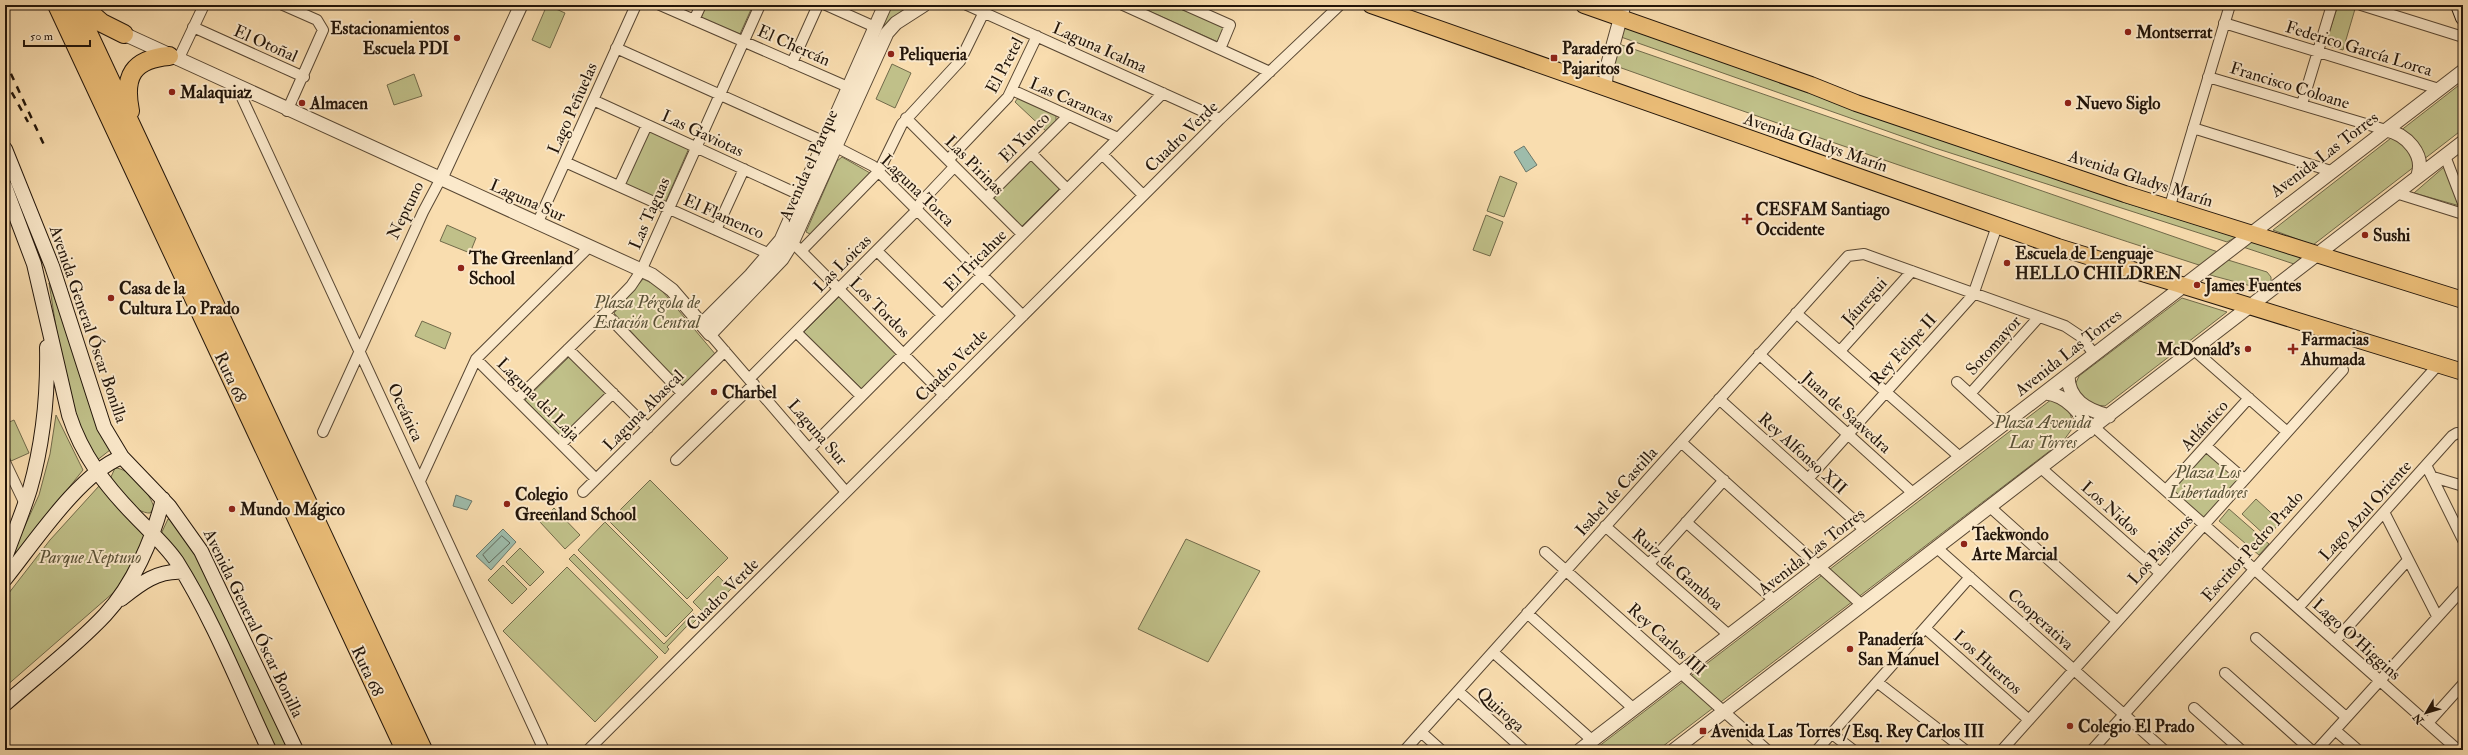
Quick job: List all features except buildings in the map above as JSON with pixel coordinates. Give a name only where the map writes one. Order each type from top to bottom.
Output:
[{"type":"highway","name":"Ruta 68","points":[[57,5],[405,750]]},
{"type":"highway","name":"Ruta 68","points":[[75,5],[423,750]]},
{"type":"highway","points":[[81,5],[96,19],[124,34]]},
{"type":"highway","points":[[134,131],[127,92],[132,74],[147,60],[173,58]]},
{"type":"main road","name":"Avenida Gladys Marín","points":[[1371,5],[1997,226],[2181,287],[2250,306],[2463,372]]},
{"type":"main road","name":"Avenida Gladys Marín","points":[[1584,5],[1623,12],[1856,103],[2169,209],[2463,300]]},
{"type":"main road","points":[[2458,5],[2463,18]]},
{"type":"main road","name":"Avenida General Óscar Bonilla","points":[[5,149],[52,266],[101,420],[122,457],[163,499],[187,528],[204,557],[296,750]]},
{"type":"main road","name":"Avenida General Óscar Bonilla","points":[[5,187],[29,246],[73,427],[83,450],[97,473],[170,552],[183,572],[198,600],[269,750]]},
{"type":"main road","points":[[5,558],[25,504],[38,454],[45,412],[47,367],[45,311]]},
{"type":"main road","points":[[5,579],[68,501],[109,463],[122,457]]},
{"type":"main road","points":[[113,606],[135,568],[152,532],[163,499]]},
{"type":"main road","points":[[5,704],[91,628],[113,606],[152,577],[162,573],[183,572]]},
{"type":"street","points":[[173,58],[193,27],[204,5]]},
{"type":"street","points":[[283,5],[316,20],[322,26],[322,34],[304,77],[287,111]]},
{"type":"street","name":"Neptuno","points":[[323,432],[423,212],[440,180],[521,5]]},
{"type":"street","name":"Lago Peñuelas","points":[[537,224],[636,5]]},
{"type":"street","name":"El Chercán","points":[[660,5],[848,87]]},
{"type":"street","points":[[694,20],[701,5]]},
{"type":"street","name":"Las Taguas","points":[[517,399],[605,313],[631,286],[641,271],[760,5]]},
{"type":"street","points":[[792,62],[818,5]]},
{"type":"street","points":[[826,5],[875,27]]},
{"type":"street","name":"Avenida el Parque","points":[[706,329],[776,257],[797,247],[848,87],[885,5]]},
{"type":"street","name":"Avenida el Parque","points":[[776,257],[800,195],[830,144],[887,33],[896,23],[924,5]]},
{"type":"street","name":"Laguna Icalma","points":[[967,5],[1220,119]]},
{"type":"street","points":[[1123,5],[1145,9],[1220,49],[1270,72]]},
{"type":"street","points":[[1185,5],[1230,25],[1220,49]]},
{"type":"street","name":"Cuadro Verde","points":[[588,750],[1143,195],[1220,119],[1340,5]]},
{"type":"street","points":[[2169,209],[2230,5]]},
{"type":"street","points":[[2302,104],[2332,5]]},
{"type":"street","points":[[2361,5],[2463,37]]},
{"type":"street","points":[[797,247],[879,171],[898,130],[906,118],[956,67],[984,12]]},
{"type":"street","points":[[1605,88],[1608,67],[1623,12]]},
{"type":"street","name":"Federico García Lorca","points":[[2224,23],[2439,89]]},
{"type":"street","name":"El Otoñal","points":[[193,27],[304,77]]},
{"type":"street","name":"Laguna Sur","points":[[124,34],[287,111],[658,279],[672,290],[846,492]]},
{"type":"street","name":"El Pretel","points":[[951,163],[1005,101],[1012,90],[1037,36]]},
{"type":"street","name":"Laguna Torca","points":[[616,48],[830,144],[879,171],[1023,316]]},
{"type":"street","name":"Avenida Las Torres","points":[[1580,750],[1593,741],[1629,705],[1681,673],[1730,636],[2046,393],[2250,233],[2463,71]]},
{"type":"street","name":"Francisco Coloane","points":[[2208,77],[2386,130]]},
{"type":"street","name":"Oceánica","points":[[237,87],[544,750]]},
{"type":"street","name":"Las Carancas","points":[[1012,90],[1118,138]]},
{"type":"street","name":"El Tricahue","points":[[809,449],[1163,93]]},
{"type":"street","name":"Las Gaviotas","points":[[593,100],[800,195]]},
{"type":"street","name":"El Yunco","points":[[986,198],[1068,116]]},
{"type":"street","name":"Las Pirinas","points":[[906,118],[1022,234]]},
{"type":"street","points":[[619,186],[647,125]]},
{"type":"street","points":[[2193,128],[2332,171]]},
{"type":"street","points":[[2386,130],[2403,136],[2415,151],[2420,162],[2418,175]]},
{"type":"street","points":[[1677,749],[2418,175],[2463,142]]},
{"type":"street","points":[[1031,153],[1067,189]]},
{"type":"street","points":[[1102,154],[1143,195]]},
{"type":"street","points":[[2445,156],[2463,203]]},
{"type":"street","name":"El Flamenco","points":[[565,162],[776,257]]},
{"type":"street","name":"Las Loicas","points":[[676,460],[751,382],[796,332],[877,251],[916,209],[951,163]]},
{"type":"street","points":[[716,230],[744,170]]},
{"type":"street","points":[[2396,193],[2463,214]]},
{"type":"street","name":"Rey Felipe II","points":[[1808,479],[1973,295],[1997,226]]},
{"type":"street","points":[[420,481],[476,359],[589,247]]},
{"type":"street","name":"Los Tordos","points":[[797,247],[944,395]]},
{"type":"street","points":[[877,251],[942,315]]},
{"type":"street","name":"Isabel de Castilla","points":[[1405,750],[1842,261],[1852,255],[1864,254],[1912,271]]},
{"type":"street","points":[[1912,271],[1973,295],[2039,317],[2075,332],[2095,355]]},
{"type":"street","name":"Jáuregui","points":[[1840,351],[1912,271]]},
{"type":"street","points":[[605,313],[682,393]]},
{"type":"street","points":[[1796,313],[1961,458]]},
{"type":"street","name":"Sotomayor","points":[[1970,394],[2039,317]]},
{"type":"street","points":[[796,332],[861,396]]},
{"type":"street","points":[[568,349],[648,428]]},
{"type":"street","points":[[2194,350],[2286,431]]},
{"type":"street","name":"Laguna Abascal","points":[[583,492],[725,351]]},
{"type":"street","name":"Juan de Saavedra","points":[[1759,354],[1914,494]]},
{"type":"street","name":"Laguna del Laja","points":[[476,359],[596,479]]},
{"type":"street","name":"Escritor Pedro Prado","points":[[2092,750],[2438,365]]},
{"type":"street","name":"Los Pajaritos","points":[[2002,750],[2286,431],[2343,370]]},
{"type":"street","points":[[2068,375],[2070,387],[2079,402],[2091,410],[2108,416]]},
{"type":"street","points":[[1957,382],[2004,425]]},
{"type":"street","points":[[561,444],[613,393]]},
{"type":"street","points":[[2046,393],[2057,396],[2076,409],[2092,429]]},
{"type":"street","name":"Atlántico","points":[[2166,490],[2249,398]]},
{"type":"street","name":"Rey Alfonso XII","points":[[1719,399],[1866,531]]},
{"type":"street","name":"Lago O'Higgins","points":[[2092,429],[2166,490],[2458,750]]},
{"type":"street","name":"Lago Azul Oriente","points":[[2298,608],[2426,465],[2459,434]]},
{"type":"street","points":[[1681,442],[1821,566],[1862,605]]},
{"type":"street","points":[[2206,446],[2244,479]]},
{"type":"street","points":[[5,462],[25,504]]},
{"type":"street","points":[[2426,465],[2463,540]]},
{"type":"street","name":"Los Nidos","points":[[2041,468],[2160,573]]},
{"type":"street","points":[[2433,477],[2463,486]]},
{"type":"street","points":[[1649,564],[1724,480]]},
{"type":"street","points":[[1990,507],[2117,621]]},
{"type":"street","points":[[2384,512],[2437,616]]},
{"type":"street","points":[[1686,522],[1775,601]]},
{"type":"street","name":"Ruiz de Gamboa","points":[[1605,526],[1730,636]]},
{"type":"street","name":"Cooperativa","points":[[1937,548],[2164,750]]},
{"type":"street","name":"Rey Carlos III","points":[[1544,552],[1767,750]]},
{"type":"street","points":[[2335,641],[2408,560]]},
{"type":"street","points":[[1817,750],[1970,577]]},
{"type":"street","points":[[2317,750],[2463,589]]},
{"type":"street","points":[[1527,613],[1629,705]]},
{"type":"street","name":"Los Huertos","points":[[1926,628],[2029,720]]},
{"type":"street","points":[[2256,638],[2346,717]]},
{"type":"street","points":[[1493,652],[1593,741]]},
{"type":"street","points":[[2225,673],[2311,750]]},
{"type":"street","points":[[1877,682],[1965,750]]},
{"type":"street","points":[[2428,723],[2463,684]]},
{"type":"street","name":"Quiroga","points":[[1458,691],[1524,750]]},
{"type":"street","points":[[2194,708],[2242,750]]},
{"type":"street","points":[[2335,730],[2358,750]]},
{"type":"street","points":[[1421,732],[1441,750]]},
{"type":"street","points":[[1831,733],[1853,750]]},
{"type":"green space","points":[[547,5],[565,13],[550,48],[532,40]]},
{"type":"green space","points":[[706,5],[753,5],[740,34],[701,18]]},
{"type":"green space","points":[[891,5],[914,5],[887,27],[882,25]]},
{"type":"green space","points":[[1152,5],[1175,5],[1225,27],[1218,42],[1149,11]]},
{"type":"green space","points":[[2338,5],[2355,9],[2343,50],[2325,45]]},
{"type":"green space","points":[[1624,27],[2123,202],[2236,237],[2227,242],[1935,148],[1621,37]]},
{"type":"green space","points":[[1619,44],[2218,252],[2202,266],[1980,193],[1833,142],[1613,65]]},
{"type":"green space","points":[[892,64],[911,73],[895,108],[876,99]]},
{"type":"green space","points":[[414,74],[422,96],[394,105],[387,85]]},
{"type":"green space","points":[[2463,82],[2463,129],[2313,245],[2273,230]]},
{"type":"green space","points":[[1018,98],[1056,115],[1056,121],[1047,132],[1015,102]]},
{"type":"green space","points":[[648,130],[689,148],[664,205],[623,186]]},
{"type":"green space","points":[[842,157],[870,173],[810,234],[806,232],[837,161]]},
{"type":"green space","points":[[1031,158],[1060,188],[1021,227],[992,197]]},
{"type":"green space","points":[[2444,167],[2460,206],[2414,193]]},
{"type":"green space","points":[[1500,176],[1517,183],[1504,217],[1487,211]]},
{"type":"green space","points":[[1486,215],[1503,222],[1490,256],[1473,250]]},
{"type":"green space","points":[[447,225],[476,238],[470,253],[440,241]]},
{"type":"green space","points":[[2252,239],[2300,255],[2300,262],[2297,265],[2243,247]]},
{"type":"green space","points":[[2228,260],[2267,272],[2271,277],[2271,287],[2266,290],[2210,275]]},
{"type":"green space","name":"Plaza Pérgola de Estación Central","points":[[643,279],[658,286],[716,355],[682,387],[614,313]]},
{"type":"green space","points":[[49,283],[74,350],[97,426],[110,450],[96,461],[77,419],[71,397],[60,352]]},
{"type":"green space","points":[[840,296],[897,353],[862,389],[804,332]]},
{"type":"green space","name":"Plaza Avenida Las Torres","points":[[2182,298],[2227,312],[2105,406],[2086,404],[2075,385],[2079,376]]},
{"type":"green space","points":[[422,321],[451,333],[445,349],[415,336]]},
{"type":"green space","points":[[571,355],[607,392],[562,437],[525,400]]},
{"type":"green space","name":"Plaza Avenida Las Torres","points":[[2052,399],[2068,407],[2074,426],[2064,440],[1658,750],[1594,750]]},
{"type":"green space","name":"Parque Neptuno","points":[[56,415],[83,470],[8,563],[39,495],[50,454]]},
{"type":"green space","points":[[14,420],[29,453],[11,461],[5,447],[5,424]]},
{"type":"green space","name":"Plaza Los Libertadores","points":[[2206,452],[2236,475],[2238,480],[2206,516],[2201,517],[2174,492],[2174,488]]},
{"type":"green space","name":"Parque Neptuno","points":[[115,468],[127,472],[144,489],[154,508],[150,513],[139,509],[121,494],[111,477]]},
{"type":"green space","points":[[650,480],[728,558],[687,599],[609,521]]},
{"type":"green space","name":"Parque Neptuno","points":[[99,486],[146,538],[121,586],[5,687],[5,598],[50,540]]},
{"type":"green space","points":[[2256,499],[2281,522],[2267,537],[2242,514]]},
{"type":"green space","points":[[554,508],[580,535],[565,549],[540,522]]},
{"type":"green space","points":[[2229,509],[2269,544],[2259,555],[2219,521]]},
{"type":"green space","points":[[168,519],[172,519],[195,551],[292,750],[276,750],[161,534]]},
{"type":"green space","points":[[605,522],[693,610],[666,637],[578,550]]},
{"type":"green space","points":[[1186,539],[1260,571],[1208,662],[1138,629]]},
{"type":"green space","points":[[520,548],[544,572],[530,586],[506,562]]},
{"type":"green space","points":[[574,554],[664,644],[693,613],[698,618],[689,627],[687,626],[667,647],[669,649],[665,654],[569,559]]},
{"type":"green space","points":[[503,565],[527,589],[512,604],[488,580]]},
{"type":"green space","points":[[567,567],[658,657],[595,722],[503,631]]},
{"type":"green space","points":[[718,576],[731,589],[705,614],[693,602]]},
{"type":"water","points":[[1524,146],[1537,165],[1526,172],[1514,152]]},
{"type":"water","points":[[456,495],[472,501],[467,510],[453,506]]},
{"type":"water","points":[[503,529],[516,542],[491,570],[476,556]]},
{"type":"railway","points":[[5,61],[45,147]]},
{"type":"railway","points":[[5,80],[28,122]]},
{"type":"place","name":"Montserrat","points":[[2128,32]]},
{"type":"place","name":"Estacionamientos Escuela PDI","points":[[457,38]]},
{"type":"place","name":"Peliqueria","points":[[891,54]]},
{"type":"place","name":"Paradero 6 Pajaritos","points":[[1554,58]]},
{"type":"place","name":"Malaquiaz","points":[[172,92]]},
{"type":"place","name":"Almacen","points":[[302,103]]},
{"type":"place","name":"Nuevo Siglo","points":[[2068,103]]},
{"type":"place","name":"CESFAM Santiago Occidente","points":[[1747,219]]},
{"type":"place","name":"Sushi","points":[[2365,235]]},
{"type":"place","name":"Escuela de Lenguaje HELLO CHILDREN","points":[[2007,263]]},
{"type":"place","name":"The Greenland School","points":[[461,268]]},
{"type":"place","name":"James Fuentes","points":[[2197,285]]},
{"type":"place","name":"Casa de la Cultura Lo Prado","points":[[111,298]]},
{"type":"place","name":"McDonald's","points":[[2248,349]]},
{"type":"place","name":"Farmacias Ahumada","points":[[2293,349]]},
{"type":"place","name":"Charbel","points":[[714,392]]},
{"type":"place","name":"Colegio Greenland School","points":[[507,504]]},
{"type":"place","name":"Mundo Mágico","points":[[232,509]]},
{"type":"place","name":"Taekwondo Arte Marcial","points":[[1964,544]]},
{"type":"place","name":"Panadería San Manuel","points":[[1850,649]]},
{"type":"place","name":"Colegio El Prado","points":[[2070,726]]},
{"type":"place","name":"Avenida Las Torres / Esq. Rey Carlos III","points":[[1703,731]]}]
